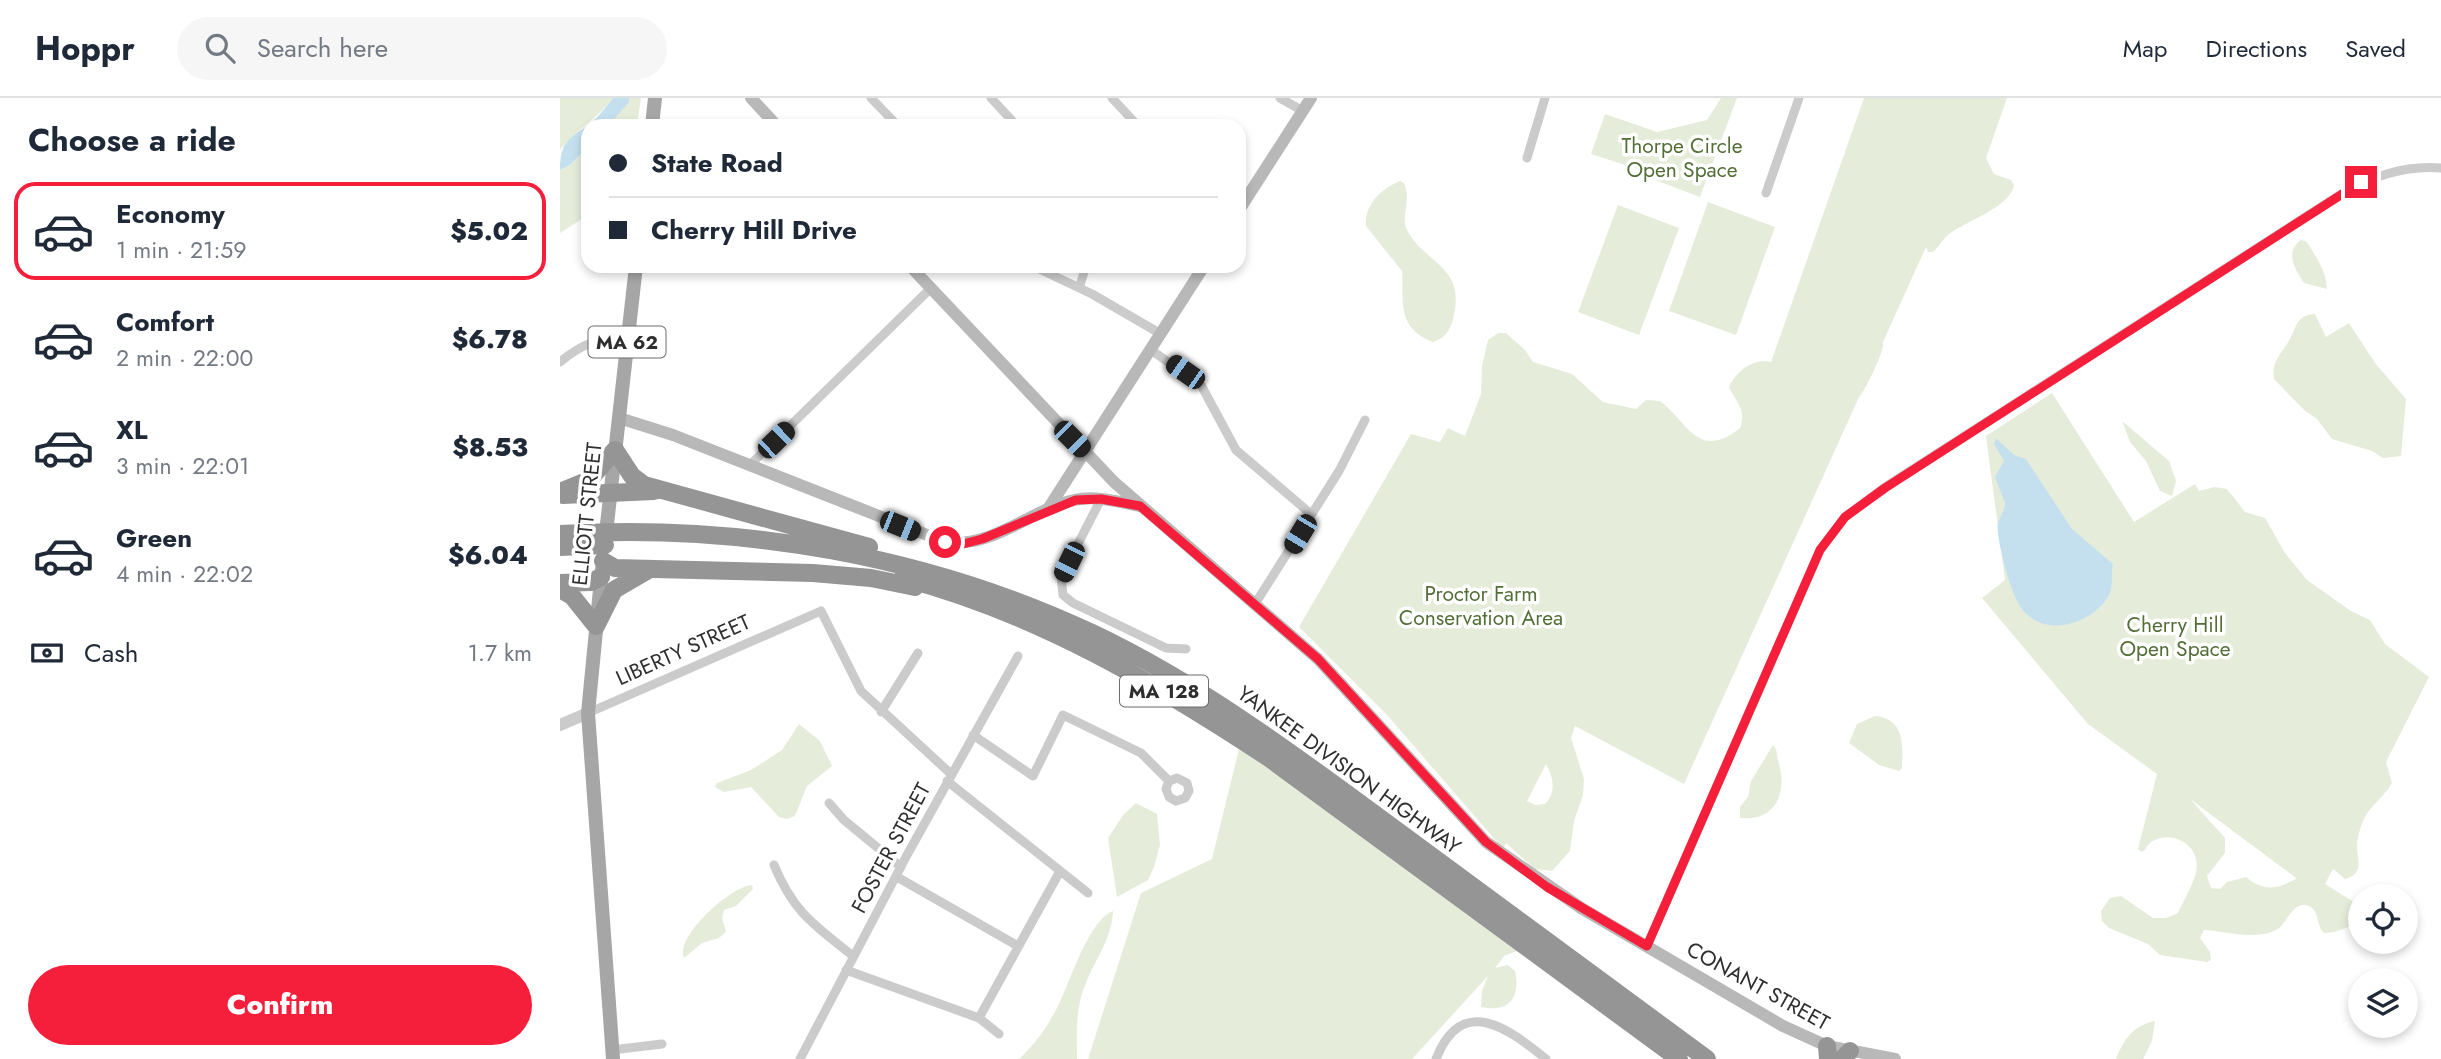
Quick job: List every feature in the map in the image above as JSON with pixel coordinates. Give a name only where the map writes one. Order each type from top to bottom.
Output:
[{"type":"highway","points":[[560,494],[589,480],[615,450],[635,478],[660,490],[863,545],[953,575],[987,591]]},
{"type":"highway","points":[[560,494],[660,490]]},
{"type":"highway","name":"YANKEE DIVISION HIGHWAY","points":[[568,540],[726,536],[826,549],[923,571],[987,591],[1039,610],[1119,646],[1233,713],[1707,1059]]},
{"type":"highway","name":"YANKEE DIVISION HIGHWAY","points":[[636,538],[805,557],[908,579],[996,609],[1128,669],[1234,735],[1679,1059]]},
{"type":"highway","points":[[560,589],[572,596],[596,626],[614,590],[653,567]]},
{"type":"highway","points":[[560,583],[591,582],[602,569],[615,568],[780,570],[871,578],[996,609]]},
{"type":"main road","points":[[653,119],[655,98]]},
{"type":"main road","points":[[751,98],[770,119]]},
{"type":"main road","points":[[1246,199],[1311,98]]},
{"type":"main road","name":"ELLIOTT STREET","points":[[613,1054],[588,713],[635,273]]},
{"type":"main road","name":"CONANT STREET","points":[[917,273],[1085,453],[1140,506],[1318,659],[1486,842],[1547,887],[1828,1052],[1886,1058]]},
{"type":"main road","points":[[1047,509],[1200,273]]},
{"type":"main road","points":[[619,418],[935,539],[963,544],[982,539],[1047,509],[1076,500],[1101,499],[1140,506]]},
{"type":"street","points":[[871,98],[891,119]]},
{"type":"street","points":[[991,98],[1010,119]]},
{"type":"street","points":[[1112,98],[1132,119]]},
{"type":"street","points":[[1280,98],[1303,111]]},
{"type":"street","points":[[1527,158],[1545,98]]},
{"type":"street","points":[[1766,193],[1799,98]]},
{"type":"street","points":[[1647,946],[1820,550],[1845,517],[1885,488],[2338,196],[2378,175],[2400,170],[2441,168]]},
{"type":"street","points":[[1048,273],[1161,334]]},
{"type":"street","points":[[1079,288],[1084,273]]},
{"type":"street","points":[[749,466],[931,288]]},
{"type":"street","points":[[560,362],[581,345],[596,339],[628,336]]},
{"type":"street","points":[[1151,350],[1201,385],[1236,450],[1311,514]]},
{"type":"street","points":[[1255,604],[1357,439],[1365,420]]},
{"type":"street","points":[[1101,499],[1061,577],[1063,595],[1073,603],[1166,648],[1186,649]]},
{"type":"street","name":"LIBERTY STREET","points":[[560,725],[821,611],[853,677],[881,712]]},
{"type":"street","points":[[918,653],[881,712],[949,777],[1059,873],[1088,893]]},
{"type":"street","name":"FOSTER STREET","points":[[800,1059],[949,777],[1018,656]]},
{"type":"street","points":[[973,735],[1033,776],[1063,715],[1141,753],[1169,781]]},
{"type":"street","points":[[828,803],[899,872],[1018,946]]},
{"type":"street","points":[[774,865],[785,891],[801,915],[853,956]]},
{"type":"street","points":[[979,1018],[1059,873]]},
{"type":"street","points":[[846,970],[979,1018],[999,1034]]},
{"type":"street","points":[[1436,1059],[1442,1046],[1461,1026],[1480,1022],[1501,1025],[1546,1059]]},
{"type":"street","points":[[613,1054],[662,1044]]},
{"type":"green space","points":[[560,98],[613,98],[592,119],[581,119],[581,129],[560,150]]},
{"type":"green space","points":[[629,98],[641,98],[638,119],[613,119]]},
{"type":"green space","name":"Thorpe Circle Open Space","points":[[1721,98],[1737,98],[1700,197],[1658,181],[1641,170],[1591,154],[1605,114],[1657,132],[1707,120]]},
{"type":"green space","name":"Proctor Farm Conservation Area","points":[[1864,98],[2007,98],[1986,158],[1994,174],[2011,180],[2014,185],[2011,193],[1996,207],[1948,235],[1933,252],[1928,252],[1926,247],[1883,342],[1874,370],[1859,397],[1684,784],[1575,726],[1571,738],[1584,779],[1570,851],[1552,871],[1535,869],[1506,843],[1503,849],[1387,715],[1299,627],[1411,434],[1440,442],[1448,428],[1465,436],[1481,394],[1482,366],[1488,340],[1498,333],[1506,333],[1525,350],[1533,362],[1572,374],[1603,402],[1636,409],[1646,400],[1660,401],[1694,435],[1703,440],[1714,441],[1740,428],[1740,406],[1729,387],[1741,371],[1752,364],[1771,362]],"holes":[[[1546,764],[1553,784],[1551,795],[1545,804],[1535,805],[1527,801]]]},
{"type":"green space","points":[[581,154],[581,220],[560,233],[560,170]]},
{"type":"green space","points":[[1400,181],[1404,183],[1406,190],[1407,230],[1415,242],[1442,267],[1454,287],[1456,301],[1450,327],[1444,336],[1433,342],[1421,336],[1407,322],[1403,303],[1402,271],[1366,226],[1371,204],[1387,188]]},
{"type":"green space","points":[[1708,202],[1775,227],[1736,335],[1669,311]]},
{"type":"green space","points":[[1618,205],[1679,228],[1639,335],[1578,312]]},
{"type":"green space","points":[[2301,240],[2306,241],[2320,264],[2327,289],[2304,283],[2297,272],[2292,255]]},
{"type":"green space","points":[[2315,314],[2326,337],[2349,323],[2375,363],[2406,399],[2401,456],[2383,458],[2372,451],[2332,439],[2317,419],[2304,410],[2274,379],[2276,360],[2297,324],[2303,317]]},
{"type":"green space","name":"Cherry Hill Open Space","points":[[2052,393],[2134,522],[2195,484],[2199,491],[2215,487],[2227,489],[2245,512],[2265,518],[2285,553],[2307,580],[2351,611],[2370,620],[2385,644],[2429,677],[2386,762],[2392,783],[2362,823],[2357,843],[2356,873],[2345,879],[2333,869],[2325,884],[2348,898],[2348,926],[2324,933],[2315,911],[2303,905],[2294,910],[2280,927],[2267,933],[2249,935],[2204,930],[2200,938],[2210,952],[2211,960],[2207,962],[2160,955],[2148,944],[2109,928],[2102,921],[2101,911],[2110,898],[2121,896],[2153,918],[2166,918],[2178,913],[2196,872],[2195,855],[2185,843],[2169,837],[2151,842],[2142,852],[2138,849],[2157,774],[2088,724],[1982,598],[2005,580],[1986,436]],"holes":[[[2190,799],[2296,879],[2283,885],[2265,887],[2246,877],[2227,882],[2220,889],[2211,888],[2207,876],[2225,853],[2225,838]]]},
{"type":"green space","points":[[2122,421],[2169,461],[2176,481],[2172,496],[2160,491],[2146,461],[2130,442]]},
{"type":"green space","points":[[1875,716],[1892,722],[1900,734],[1902,768],[1899,771],[1879,765],[1849,743],[1857,724]]},
{"type":"green space","points":[[799,724],[820,741],[832,766],[807,786],[795,816],[787,819],[779,817],[751,787],[724,792],[715,787],[717,783],[751,770],[782,750]]},
{"type":"green space","points":[[1240,745],[1314,802],[1522,949],[1504,956],[1495,968],[1508,965],[1515,971],[1516,989],[1511,1001],[1499,1008],[1481,1007],[1482,991],[1488,976],[1412,1059],[1088,1059],[1141,893],[1212,859]]},
{"type":"green space","points":[[1773,745],[1781,772],[1777,802],[1763,815],[1740,818],[1740,807],[1748,797],[1751,781]]},
{"type":"green space","points":[[1136,803],[1157,814],[1160,845],[1148,880],[1117,897],[1108,838],[1123,815]]},
{"type":"green space","points":[[752,885],[753,889],[736,906],[724,910],[722,918],[726,932],[719,938],[702,943],[684,958],[683,949],[688,938],[706,914],[730,894]]},
{"type":"green space","points":[[1113,911],[1106,941],[1081,997],[1077,1023],[1077,1059],[1019,1059],[1052,1017],[1095,927]]},
{"type":"green space","points":[[2155,1021],[2152,1041],[2143,1059],[2116,1059],[2122,1046],[2135,1030]]},
{"type":"water","points":[[613,98],[629,98],[629,102],[614,119],[595,119]]},
{"type":"water","points":[[581,130],[581,154],[560,170],[564,147]]},
{"type":"water","points":[[1996,438],[2014,455],[2026,459],[2072,529],[2113,564],[2109,596],[2097,610],[2074,623],[2048,625],[2036,621],[2025,613],[2017,601],[1999,539],[1998,523],[2005,503],[1995,477],[2004,461],[1994,444]]},
{"type":"route","points":[[945,542],[963,544],[982,539],[1047,509],[1076,500],[1101,499],[1140,506],[1318,659],[1460,817],[1486,842],[1547,887],[1647,946],[1820,550],[1845,517],[1885,488],[2361,182]]}]
